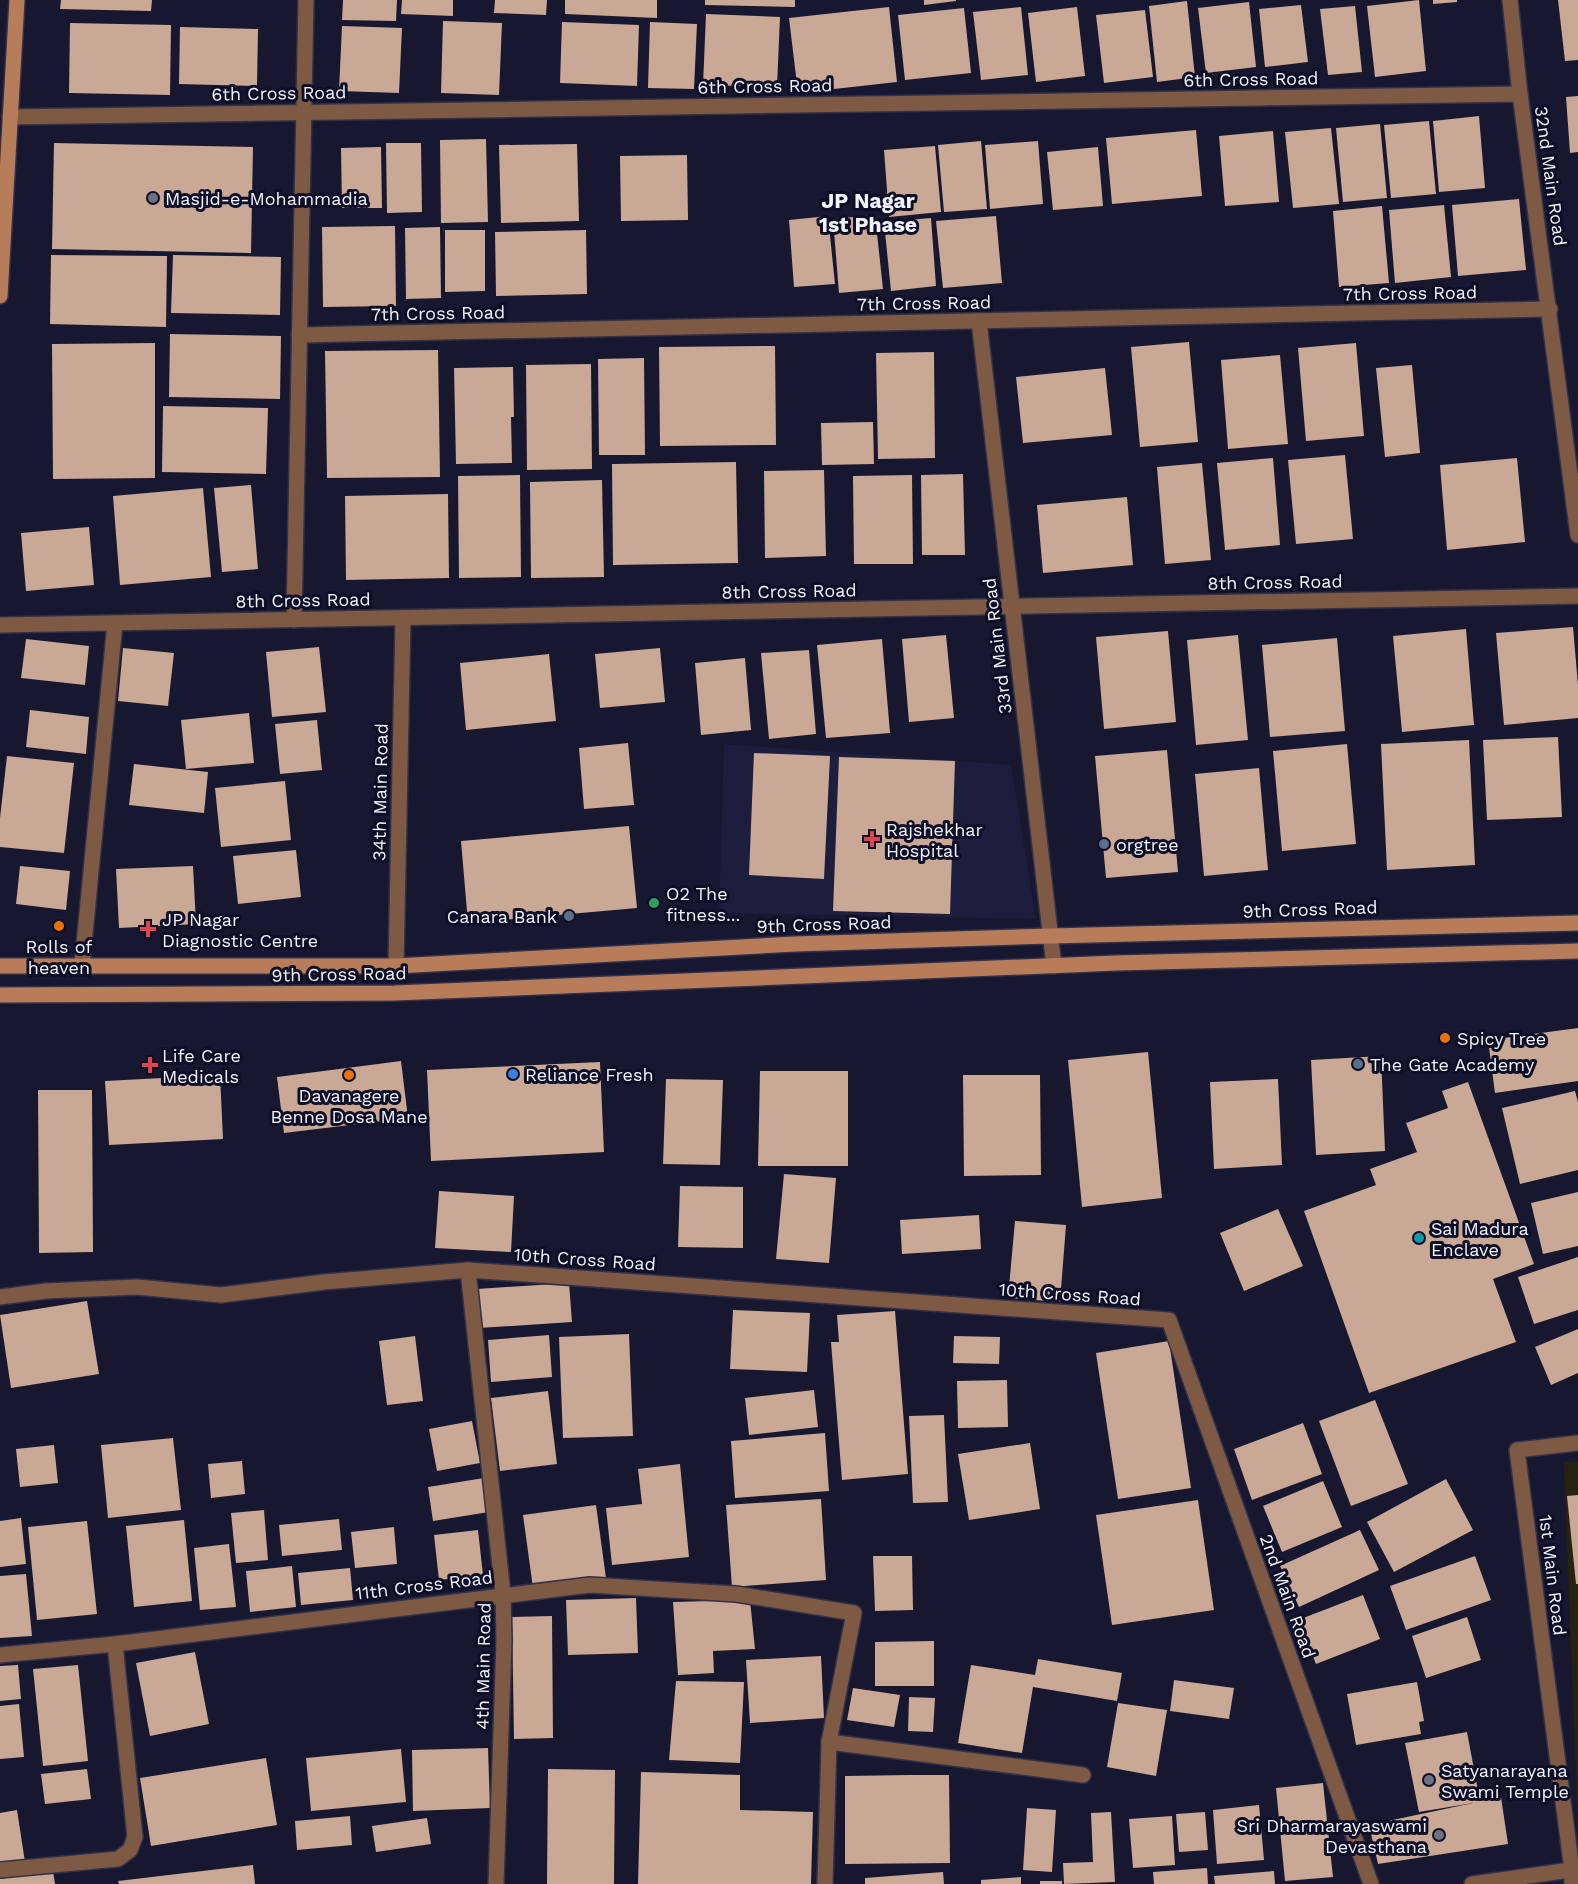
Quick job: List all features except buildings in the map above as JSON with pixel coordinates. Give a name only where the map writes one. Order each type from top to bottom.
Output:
[{"type":"main road","points":[[0,296],[4,150],[10,117],[17,0]]},
{"type":"main road","name":"9th Cross Road","points":[[0,966],[396,966],[795,944],[1578,923]]},
{"type":"main road","name":"9th Cross Road","points":[[0,995],[395,993],[1054,966],[1578,951]]},
{"type":"street","points":[[294,620],[306,0]]},
{"type":"street","name":"32nd Main Road","points":[[1510,0],[1520,94],[1578,535]]},
{"type":"street","name":"6th Cross Road","points":[[10,117],[1520,94]]},
{"type":"street","name":"7th Cross Road","points":[[299,335],[1550,309]]},
{"type":"street","name":"33rd Main Road","points":[[978,321],[1054,966]]},
{"type":"street","name":"8th Cross Road","points":[[0,625],[1578,596]]},
{"type":"street","name":"34th Main Road","points":[[396,966],[403,618]]},
{"type":"street","points":[[82,965],[115,623]]},
{"type":"street","name":"10th Cross Road","points":[[0,1297],[46,1291],[137,1287],[221,1294],[324,1282],[468,1270],[1169,1320]]},
{"type":"street","name":"4th Main Road","points":[[468,1270],[503,1594],[504,1640],[496,1884]]},
{"type":"street","name":"2nd Main Road","points":[[1169,1320],[1371,1884]]},
{"type":"street","name":"1st Main Road","points":[[1574,1874],[1517,1450],[1578,1443]]},
{"type":"street","name":"11th Cross Road","points":[[0,1655],[115,1644],[590,1585],[736,1594],[854,1613],[829,1742]]},
{"type":"street","points":[[0,1870],[118,1859],[130,1850],[135,1837],[115,1644]]},
{"type":"street","points":[[825,1884],[829,1742],[1083,1775]]},
{"type":"street","points":[[1472,1884],[1574,1874]]},
{"type":"shaded area","name":"Rajshekhar Hospital","points":[[724,744],[1011,765],[1036,919],[719,913]]},
{"type":"shaded area","points":[[1578,1461],[1578,1826],[1564,1463]]},
{"type":"place","name":"Masjid-e-Mohammadia","points":[[153,198]]},
{"type":"place","name":"Rajshekhar Hospital","points":[[872,839]]},
{"type":"place","name":"orgtree","points":[[1104,844]]},
{"type":"place","name":"O2 The fitness...","points":[[654,903]]},
{"type":"place","name":"Canara Bank","points":[[569,916]]},
{"type":"place","name":"Rolls of heaven","points":[[59,926]]},
{"type":"place","name":"JP Nagar Diagnostic Centre","points":[[148,929]]},
{"type":"place","name":"Spicy Tree","points":[[1445,1038]]},
{"type":"place","name":"The Gate Academy","points":[[1358,1064]]},
{"type":"place","name":"Life Care Medicals","points":[[150,1065]]},
{"type":"place","name":"Reliance Fresh","points":[[513,1074]]},
{"type":"place","name":"Davanagere Benne Dosa Mane","points":[[349,1075]]},
{"type":"place","name":"Sai Madura Enclave","points":[[1419,1238]]},
{"type":"place","name":"Satyanarayana Swami Temple","points":[[1429,1780]]},
{"type":"place","name":"Sri Dharmarayaswami Devasthana","points":[[1439,1835]]},
{"type":"district","name":"JP Nagar 1st Phase","points":[[868,212]]}]
